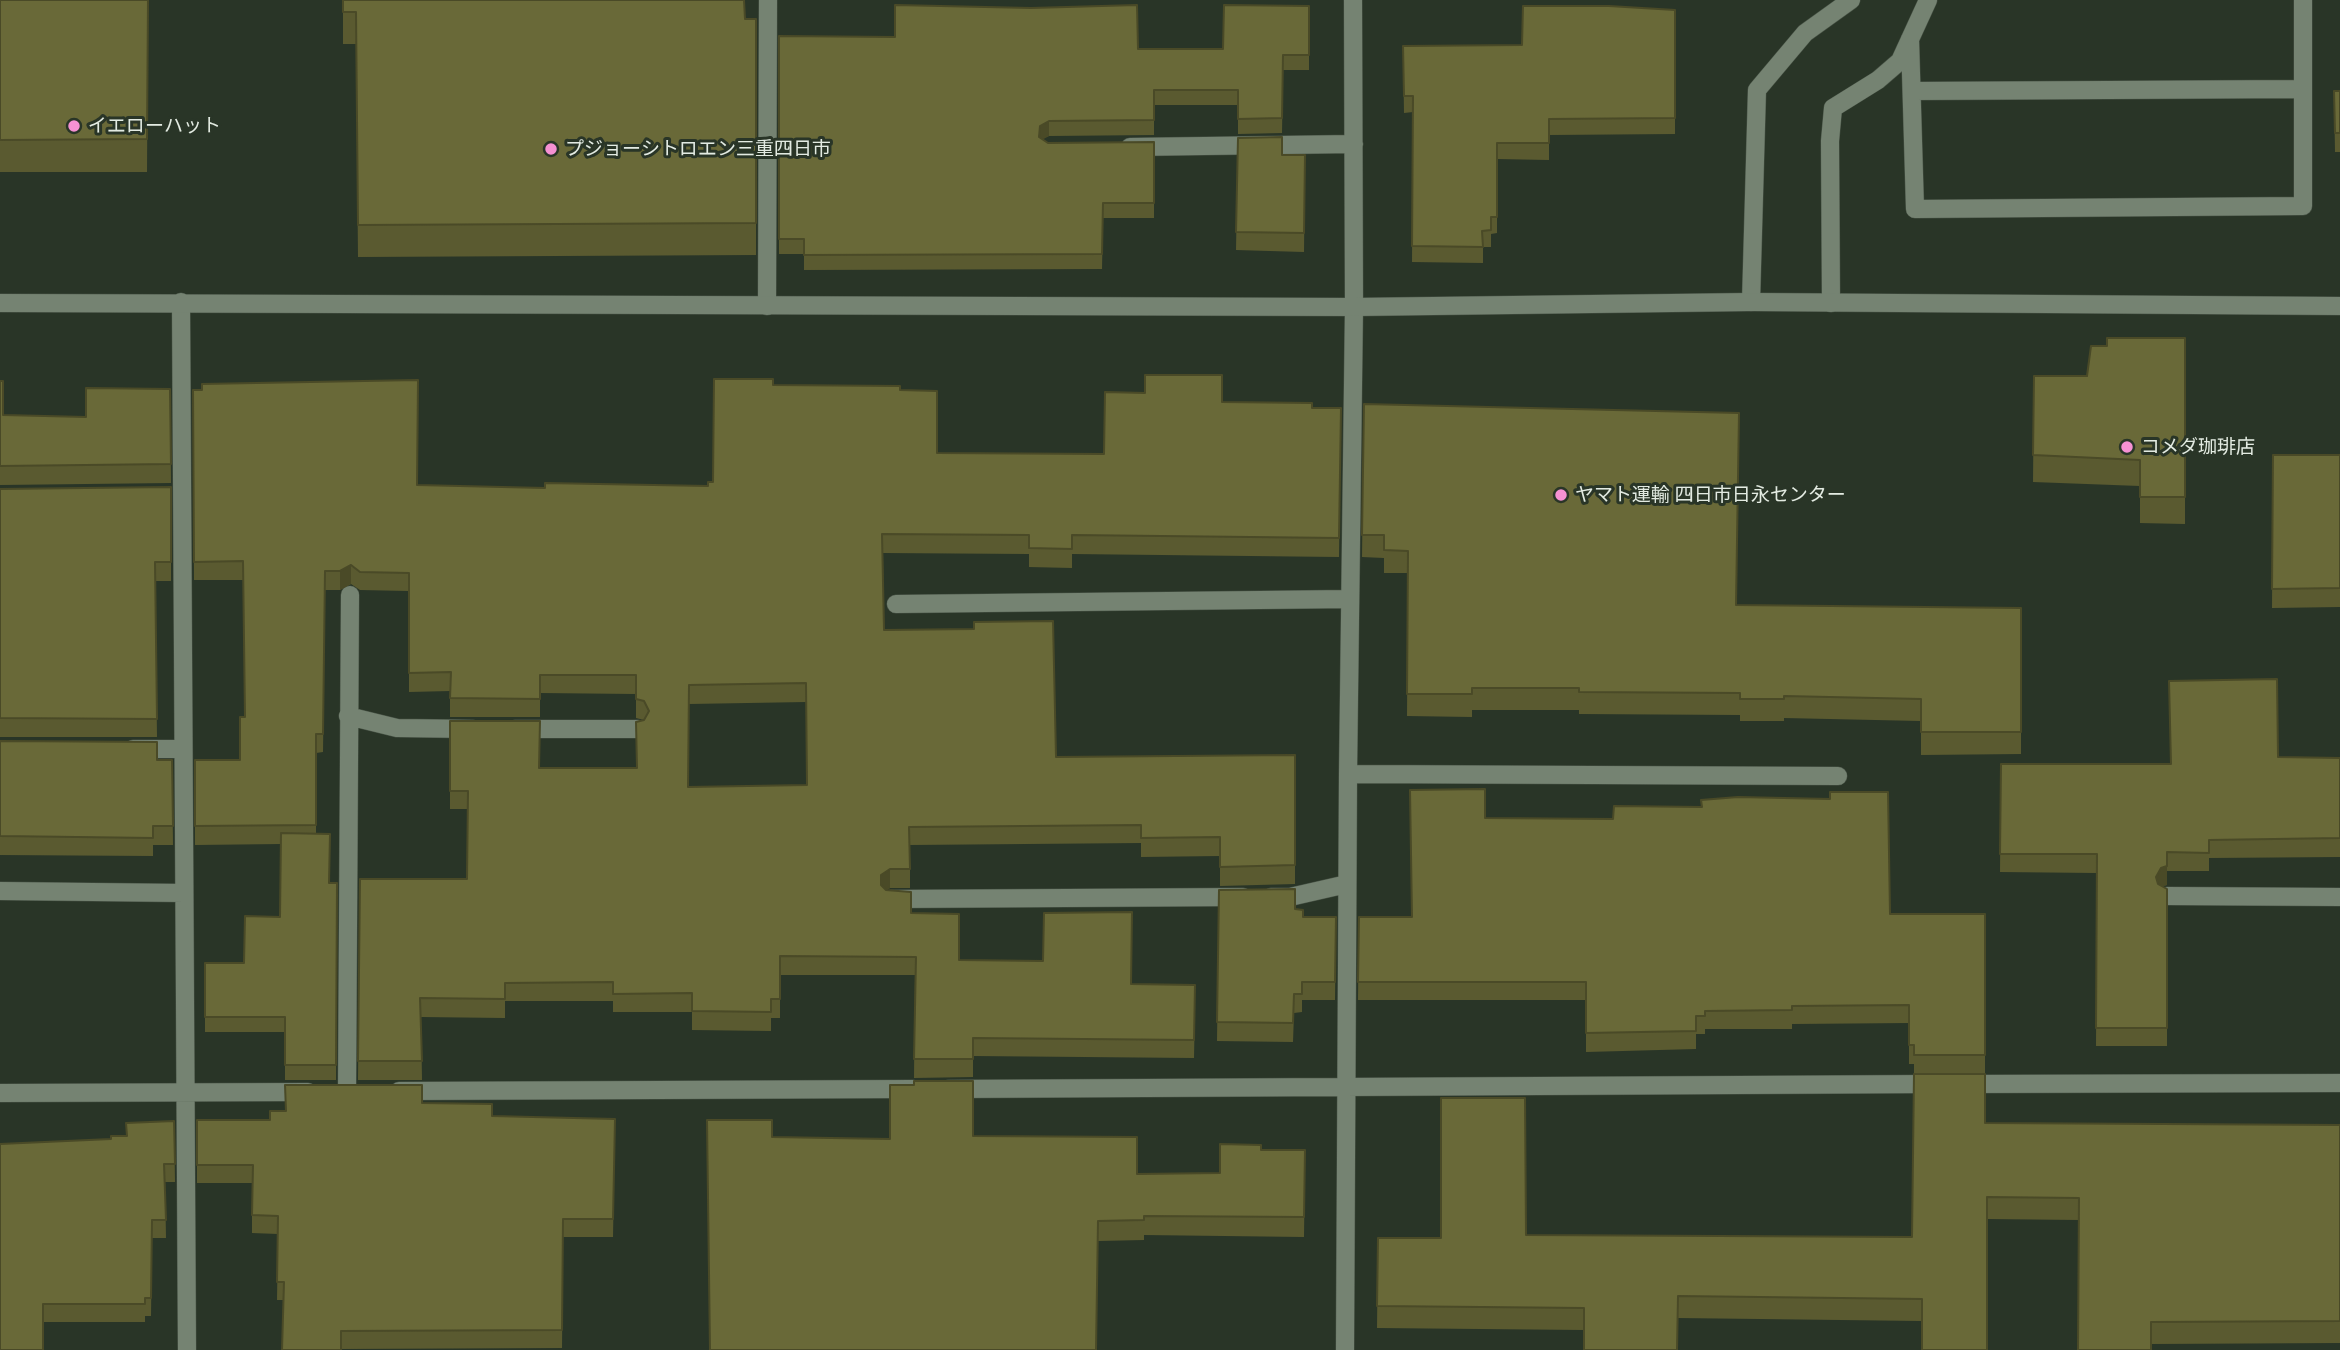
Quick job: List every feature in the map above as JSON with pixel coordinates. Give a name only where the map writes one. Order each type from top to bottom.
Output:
[{"type":"street","points":[[767,306],[768,0]]},
{"type":"street","points":[[1345,1350],[1345,1086],[1354,307],[1353,0]]},
{"type":"street","points":[[1751,302],[1757,90],[1805,33],[1851,0]]},
{"type":"street","points":[[1831,303],[1830,141],[1833,108],[1878,80],[1900,61],[1928,0]]},
{"type":"street","points":[[1910,39],[1915,209],[2303,206],[2303,0]]},
{"type":"street","points":[[1912,91],[2303,89]]},
{"type":"street","points":[[1119,147],[1354,145]]},
{"type":"street","points":[[181,302],[174,494],[182,749],[187,1093],[187,1350]]},
{"type":"street","points":[[0,303],[1354,307],[1751,302],[2340,306]]},
{"type":"street","points":[[347,1092],[350,595]]},
{"type":"street","points":[[896,604],[1350,599]]},
{"type":"street","points":[[348,716],[397,728],[638,729]]},
{"type":"street","points":[[112,748],[182,749]]},
{"type":"street","points":[[1348,774],[1838,776]]},
{"type":"street","points":[[891,899],[1290,897],[1347,884]]},
{"type":"street","points":[[0,891],[184,893]]},
{"type":"street","points":[[2167,896],[2340,897]]},
{"type":"street","points":[[0,1093],[2340,1083]]},
{"type":"building","name":"イエローハット","points":[[0,0],[148,0],[147,139],[0,140]]},
{"type":"building","name":"プジョーシトロエン三重四日市","points":[[343,0],[744,0],[745,19],[756,19],[756,223],[358,225],[356,12],[343,12]]},
{"type":"building","points":[[895,5],[1031,8],[1137,5],[1138,49],[1223,49],[1224,5],[1309,6],[1309,55],[1283,55],[1282,118],[1238,119],[1238,90],[1154,90],[1154,120],[1049,121],[1040,126],[1039,137],[1048,143],[1154,142],[1154,203],[1103,203],[1102,254],[804,255],[804,239],[779,239],[779,36],[895,37]]},
{"type":"building","points":[[1523,6],[1609,6],[1675,10],[1675,118],[1549,119],[1549,143],[1497,143],[1497,217],[1491,217],[1491,230],[1482,231],[1483,247],[1412,246],[1413,96],[1404,96],[1403,46],[1522,45]]},
{"type":"building","points":[[2334,91],[2340,91],[2340,133],[2335,133]]},
{"type":"building","points":[[1282,137],[1282,155],[1305,155],[1304,233],[1236,232],[1238,138]]},
{"type":"building","points":[[2107,338],[2185,338],[2185,497],[2140,497],[2140,460],[2033,455],[2034,376],[2087,376],[2091,346],[2107,346]]},
{"type":"building","points":[[1145,375],[1222,375],[1222,402],[1312,403],[1312,408],[1341,408],[1339,538],[1072,535],[1072,549],[1029,548],[1029,535],[882,534],[884,630],[974,629],[974,622],[1053,621],[1056,757],[1295,755],[1295,865],[1220,867],[1220,837],[1141,838],[1141,825],[909,827],[910,869],[890,869],[881,875],[881,885],[886,890],[911,892],[911,913],[959,914],[959,960],[1043,961],[1044,913],[1132,912],[1131,984],[1195,985],[1194,1040],[973,1038],[973,1059],[914,1059],[916,957],[780,956],[780,999],[771,999],[771,1012],[692,1011],[692,993],[613,994],[613,982],[505,983],[505,999],[420,998],[422,1061],[358,1061],[360,879],[467,879],[468,791],[450,791],[450,721],[540,721],[539,768],[637,768],[636,722],[644,720],[649,711],[644,701],[636,699],[636,675],[540,675],[540,699],[450,698],[451,672],[409,673],[409,573],[360,572],[351,565],[340,571],[325,571],[323,734],[316,734],[316,825],[195,826],[195,760],[240,760],[240,717],[245,717],[243,561],[194,562],[193,390],[202,390],[202,384],[418,380],[417,485],[545,488],[545,483],[708,486],[708,482],[713,482],[714,379],[773,379],[773,385],[900,386],[900,390],[937,391],[937,453],[1104,454],[1105,392],[1145,393]],"holes":[[[806,683],[807,785],[688,787],[689,685]]]},
{"type":"building","points":[[0,381],[3,381],[3,415],[86,417],[86,388],[170,389],[171,464],[0,466]]},
{"type":"building","points":[[1364,404],[1739,413],[1736,605],[2021,608],[2021,732],[1921,732],[1921,699],[1784,696],[1784,699],[1740,699],[1740,693],[1579,692],[1579,688],[1472,688],[1472,694],[1407,694],[1408,551],[1384,550],[1384,535],[1362,535]]},
{"type":"building","points":[[2273,455],[2340,455],[2340,588],[2272,589]]},
{"type":"building","points":[[171,487],[171,562],[155,562],[157,719],[0,718],[0,489]]},
{"type":"building","points":[[2277,679],[2278,757],[2340,758],[2340,838],[2209,840],[2209,853],[2167,852],[2167,866],[2161,868],[2156,877],[2158,884],[2167,889],[2167,1028],[2096,1028],[2097,854],[2000,854],[2001,764],[2171,764],[2169,681]]},
{"type":"building","points":[[0,741],[157,742],[157,760],[172,760],[173,826],[153,826],[153,838],[0,836]]},
{"type":"building","points":[[1485,789],[1485,818],[1613,819],[1614,806],[1702,807],[1701,800],[1738,797],[1830,799],[1830,792],[1888,792],[1890,914],[1985,914],[1985,1055],[1914,1055],[1914,1045],[1909,1045],[1909,1005],[1792,1006],[1792,1010],[1705,1011],[1705,1016],[1696,1016],[1696,1031],[1586,1033],[1586,982],[1358,982],[1359,917],[1412,917],[1410,790]]},
{"type":"building","points":[[281,833],[330,834],[329,883],[337,883],[336,1065],[285,1065],[285,1017],[205,1017],[205,963],[244,963],[245,916],[280,917]]},
{"type":"building","points":[[1295,889],[1295,909],[1303,910],[1303,917],[1336,917],[1335,982],[1302,982],[1302,994],[1294,994],[1293,1023],[1217,1022],[1219,890]]},
{"type":"building","points":[[1914,1074],[1985,1074],[1985,1123],[2340,1125],[2340,1321],[2151,1322],[2151,1350],[2078,1350],[2079,1198],[1987,1197],[1987,1350],[1922,1350],[1922,1299],[1678,1296],[1677,1350],[1584,1350],[1584,1308],[1377,1306],[1378,1238],[1441,1238],[1441,1098],[1525,1098],[1526,1235],[1912,1237]]},
{"type":"building","points":[[914,1081],[973,1081],[973,1136],[1137,1137],[1137,1174],[1220,1173],[1220,1144],[1261,1145],[1261,1150],[1305,1150],[1304,1217],[1144,1216],[1144,1220],[1098,1221],[1096,1350],[710,1350],[707,1120],[772,1120],[772,1137],[890,1139],[890,1085],[914,1085]]},
{"type":"building","points":[[285,1085],[422,1085],[422,1103],[492,1104],[492,1116],[615,1119],[613,1219],[563,1219],[562,1330],[341,1331],[341,1350],[282,1350],[284,1282],[277,1282],[278,1216],[252,1215],[253,1165],[197,1165],[197,1120],[270,1120],[270,1111],[286,1111]]},
{"type":"building","points":[[174,1121],[175,1164],[164,1164],[166,1220],[152,1220],[151,1298],[145,1298],[145,1304],[43,1304],[43,1350],[0,1350],[0,1144],[111,1139],[111,1136],[127,1136],[126,1123]]},
{"type":"place","name":"イエローハット","points":[[74,126]]},
{"type":"place","name":"プジョーシトロエン三重四日市","points":[[551,149]]},
{"type":"place","name":"コメダ珈琲店","points":[[2127,447]]},
{"type":"place","name":"ヤマト運輸 四日市日永センター","points":[[1561,495]]}]
